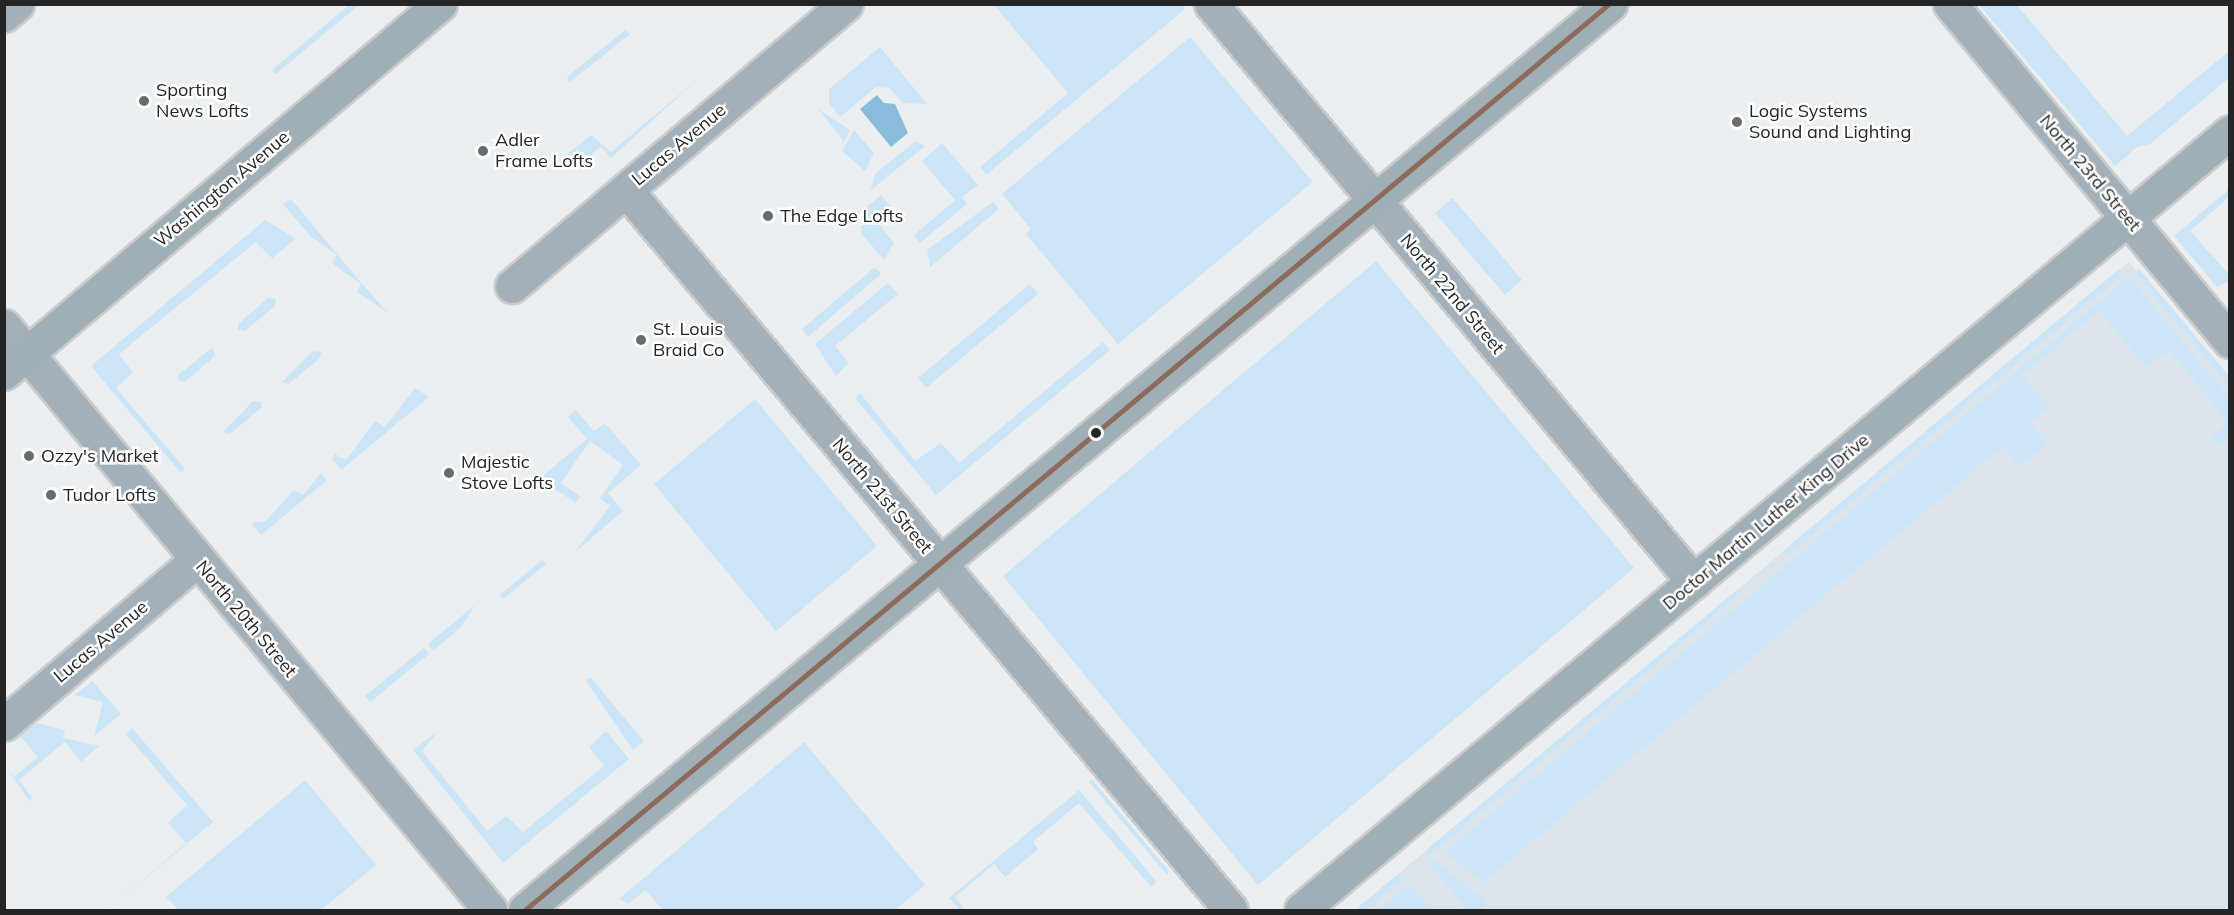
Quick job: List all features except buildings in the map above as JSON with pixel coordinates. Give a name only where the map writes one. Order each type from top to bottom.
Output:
[{"type":"main road","points":[[525,910],[941,567],[1610,4]]},
{"type":"main road","name":"Washington Avenue","points":[[16,363],[423,10]]},
{"type":"main road","name":"Doctor Martin Luther King Drive","points":[[1301,910],[2229,132]]},
{"type":"street","points":[[4,15],[17,4]]},
{"type":"street","name":"Lucas Avenue","points":[[512,286],[846,4]]},
{"type":"street","name":"North 22nd Street","points":[[1210,4],[1694,582]]},
{"type":"street","name":"North 23rd Street","points":[[1950,4],[2229,342]]},
{"type":"street","name":"North 21st Street","points":[[626,190],[1230,910]]},
{"type":"street","name":"North 20th Street","points":[[4,326],[16,363],[197,560],[490,910]]},
{"type":"street","name":"Lucas Avenue","points":[[4,724],[197,560]]},
{"type":"shaded area","points":[[350,4],[359,5],[276,74],[272,70]]},
{"type":"shaded area","points":[[1181,4],[1185,9],[986,175],[980,167],[1068,93],[994,5]]},
{"type":"shaded area","points":[[1979,5],[2017,5],[2127,136],[2229,51],[2229,78],[2150,144],[2137,147],[2115,166]]},
{"type":"shaded area","points":[[625,30],[630,34],[569,83],[567,77]]},
{"type":"shaded area","points":[[1190,37],[1313,182],[1118,344],[1026,234],[1031,229],[1002,194]]},
{"type":"shaded area","points":[[880,47],[927,104],[903,103],[889,88],[876,87],[840,117],[829,103],[829,89]]},
{"type":"shaded area","points":[[700,77],[611,158],[601,146],[577,167],[566,155],[591,135],[611,152]]},
{"type":"shaded area","points":[[818,109],[850,130],[840,149],[843,140]]},
{"type":"shaded area","points":[[854,130],[874,153],[865,171],[842,151]]},
{"type":"shaded area","points":[[916,141],[925,146],[870,191],[876,173]]},
{"type":"shaded area","points":[[942,143],[978,185],[962,197],[967,204],[920,243],[914,235],[955,200],[922,161]]},
{"type":"shaded area","points":[[2229,189],[2229,197],[2190,231],[2229,274],[2229,281],[2217,287],[2174,236]]},
{"type":"shaded area","points":[[881,195],[894,210],[878,223],[894,243],[884,260],[861,233],[865,208]]},
{"type":"shaded area","points":[[1453,198],[1522,280],[1505,295],[1435,213]]},
{"type":"shaded area","points":[[291,199],[388,313],[357,292],[361,284],[332,263],[337,255],[310,236],[283,204]]},
{"type":"shaded area","points":[[993,202],[999,209],[930,267],[927,250]]},
{"type":"shaded area","points":[[265,220],[296,239],[272,258],[256,242],[119,354],[133,372],[116,388],[185,469],[181,473],[91,366]]},
{"type":"shaded area","points":[[1376,261],[1634,568],[1258,885],[1003,576]]},
{"type":"shaded area","points":[[2129,262],[2229,376],[2229,910],[1355,910]]},
{"type":"shaded area","points":[[875,267],[881,274],[808,337],[802,329]]},
{"type":"shaded area","points":[[2119,269],[2123,274],[1787,556],[1783,551]]},
{"type":"shaded area","points":[[2139,269],[2229,376],[2229,386],[2134,273]]},
{"type":"shaded area","points":[[2129,277],[2229,397],[2228,439],[2217,445],[2211,438],[2227,421],[2170,351],[2145,366],[2099,311],[2022,375],[2049,407],[2030,423],[2047,443],[2019,467],[2002,447],[1484,882],[1444,853]]},
{"type":"shaded area","points":[[888,283],[898,294],[835,346],[849,363],[836,376],[815,344]]},
{"type":"shaded area","points":[[1030,284],[1038,294],[926,388],[918,378]]},
{"type":"shaded area","points":[[268,298],[276,299],[275,306],[245,331],[238,330],[238,324]]},
{"type":"shaded area","points":[[1103,342],[1110,350],[936,495],[855,398],[860,393],[915,461],[941,443],[959,463]]},
{"type":"shaded area","points":[[213,347],[215,356],[185,382],[178,380],[178,375]]},
{"type":"shaded area","points":[[313,351],[321,352],[320,358],[289,384],[282,382]]},
{"type":"shaded area","points":[[415,388],[429,397],[341,470],[332,459],[335,454],[346,460],[375,421],[385,427]]},
{"type":"shaded area","points":[[755,399],[877,546],[776,631],[654,484]]},
{"type":"shaded area","points":[[253,401],[262,402],[261,408],[230,434],[223,432]]},
{"type":"shaded area","points":[[576,410],[594,431],[605,423],[641,465],[608,493],[623,511],[575,552],[610,506],[600,498],[623,465],[590,441],[561,483],[580,496],[576,503],[539,479],[587,439],[568,417]]},
{"type":"shaded area","points":[[321,473],[327,480],[261,535],[251,523],[266,521],[294,490],[303,495]]},
{"type":"shaded area","points":[[542,560],[546,564],[503,599],[500,595]]},
{"type":"shaded area","points":[[1738,589],[1741,593],[1427,858],[1425,851]]},
{"type":"shaded area","points":[[475,605],[462,626],[433,651],[428,644]]},
{"type":"shaded area","points":[[424,648],[429,654],[370,702],[365,696]]},
{"type":"shaded area","points":[[590,677],[644,741],[633,750],[586,681]]},
{"type":"shaded area","points":[[92,681],[121,714],[94,736],[103,702],[75,695]]},
{"type":"shaded area","points":[[36,723],[65,730],[63,738],[99,746],[81,762],[65,742],[19,780],[32,797],[30,802],[5,766],[14,777],[38,757],[20,736]]},
{"type":"shaded area","points":[[132,728],[213,822],[107,910],[186,843],[168,823],[187,805],[126,734]]},
{"type":"shaded area","points":[[438,731],[422,751],[487,831],[506,816],[523,832],[604,766],[589,747],[606,731],[629,759],[503,863],[413,750]]},
{"type":"shaded area","points":[[804,742],[925,885],[895,910],[663,910],[645,890],[629,904],[619,899]]},
{"type":"shaded area","points":[[1092,779],[1168,870],[1168,876],[1089,782]]},
{"type":"shaded area","points":[[305,780],[376,865],[321,910],[178,910],[166,897]]},
{"type":"shaded area","points":[[1079,790],[1157,882],[1151,887],[1079,803],[1033,842],[1038,849],[1005,877],[994,864],[955,897],[965,910],[960,910],[949,898]]},
{"type":"shaded area","points":[[1434,860],[1487,901],[1483,910],[1468,910],[1430,865]]},
{"type":"shaded area","points":[[1396,876],[1404,879],[1367,910],[1355,910]]},
{"type":"shaded area","points":[[1409,884],[1431,910],[1378,910]]},
{"type":"water","points":[[877,95],[884,103],[895,104],[908,133],[891,147],[860,109]]},
{"type":"transit line","points":[[525,910],[1609,4]]},
{"type":"place","name":"Sporting News Lofts","points":[[144,101]]},
{"type":"place","name":"Logic Systems Sound and Lighting","points":[[1737,122]]},
{"type":"place","name":"Adler Frame Lofts","points":[[483,151]]},
{"type":"place","name":"The Edge Lofts","points":[[768,216]]},
{"type":"place","name":"St. Louis Braid Co","points":[[641,340]]},
{"type":"place","name":"Ozzy's Market","points":[[29,456]]},
{"type":"place","name":"Majestic Stove Lofts","points":[[449,473]]},
{"type":"place","name":"Tudor Lofts","points":[[51,495]]}]
